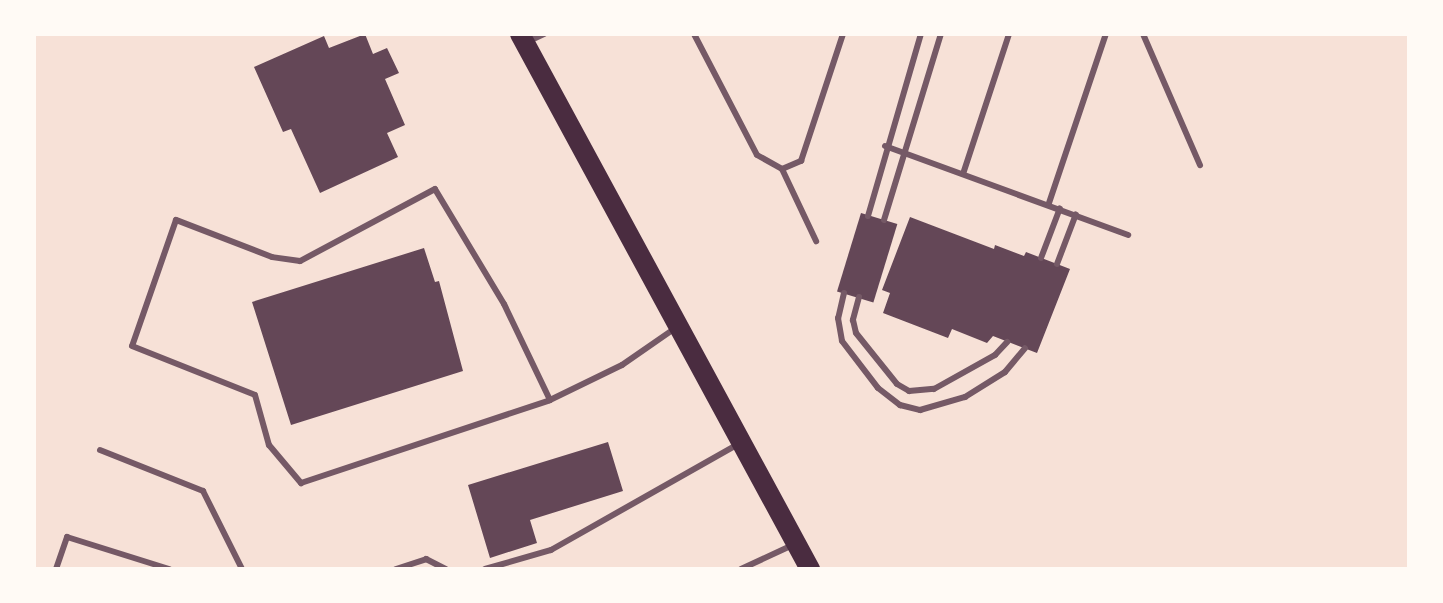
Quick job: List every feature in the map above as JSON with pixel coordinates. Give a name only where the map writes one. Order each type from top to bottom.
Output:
[{"type":"main road","points":[[530,37],[679,326],[810,569]]},
{"type":"lane","points":[[694,34],[757,155],[782,169],[816,241]]},
{"type":"lane","points":[[782,169],[801,161],[843,34]]},
{"type":"lane","points":[[868,216],[885,146],[921,34]]},
{"type":"lane","points":[[884,220],[941,34]]},
{"type":"lane","points":[[963,174],[1009,34]]},
{"type":"lane","points":[[1049,203],[1106,34]]},
{"type":"lane","points":[[1143,34],[1200,165]]},
{"type":"lane","points":[[885,146],[1049,203],[1128,235]]},
{"type":"lane","points":[[550,400],[504,304],[435,189],[300,261],[272,257],[176,220],[132,346],[255,395],[269,445],[301,483],[550,400],[622,365],[679,326]]},
{"type":"lane","points":[[1041,258],[1060,208]]},
{"type":"lane","points":[[1057,264],[1076,214]]},
{"type":"lane","points":[[844,293],[838,318],[842,341],[878,388],[900,405],[920,410],[965,397],[1005,372],[1025,348]]},
{"type":"lane","points":[[859,297],[853,320],[856,333],[897,384],[909,391],[934,389],[995,355],[1007,342]]},
{"type":"lane","points":[[485,569],[551,550],[741,442]]},
{"type":"lane","points":[[100,450],[203,491],[242,569]]},
{"type":"lane","points":[[56,569],[67,537],[169,569]]},
{"type":"lane","points":[[741,569],[796,543]]},
{"type":"lane","points":[[396,569],[426,559],[446,569]]},
{"type":"building","points":[[365,34],[373,54],[387,48],[399,73],[385,79],[405,125],[387,133],[398,157],[320,193],[291,129],[283,132],[254,67],[324,36],[329,48]]},
{"type":"building","points":[[861,213],[897,224],[873,303],[837,291]]},
{"type":"building","points":[[910,217],[994,249],[995,245],[1024,256],[1026,252],[1070,269],[1037,353],[993,336],[987,343],[952,329],[948,338],[883,313],[890,293],[882,290]]},
{"type":"building","points":[[424,248],[435,282],[439,281],[463,371],[291,425],[252,302]]},
{"type":"building","points":[[608,442],[623,491],[530,520],[537,543],[490,558],[468,485]]}]
